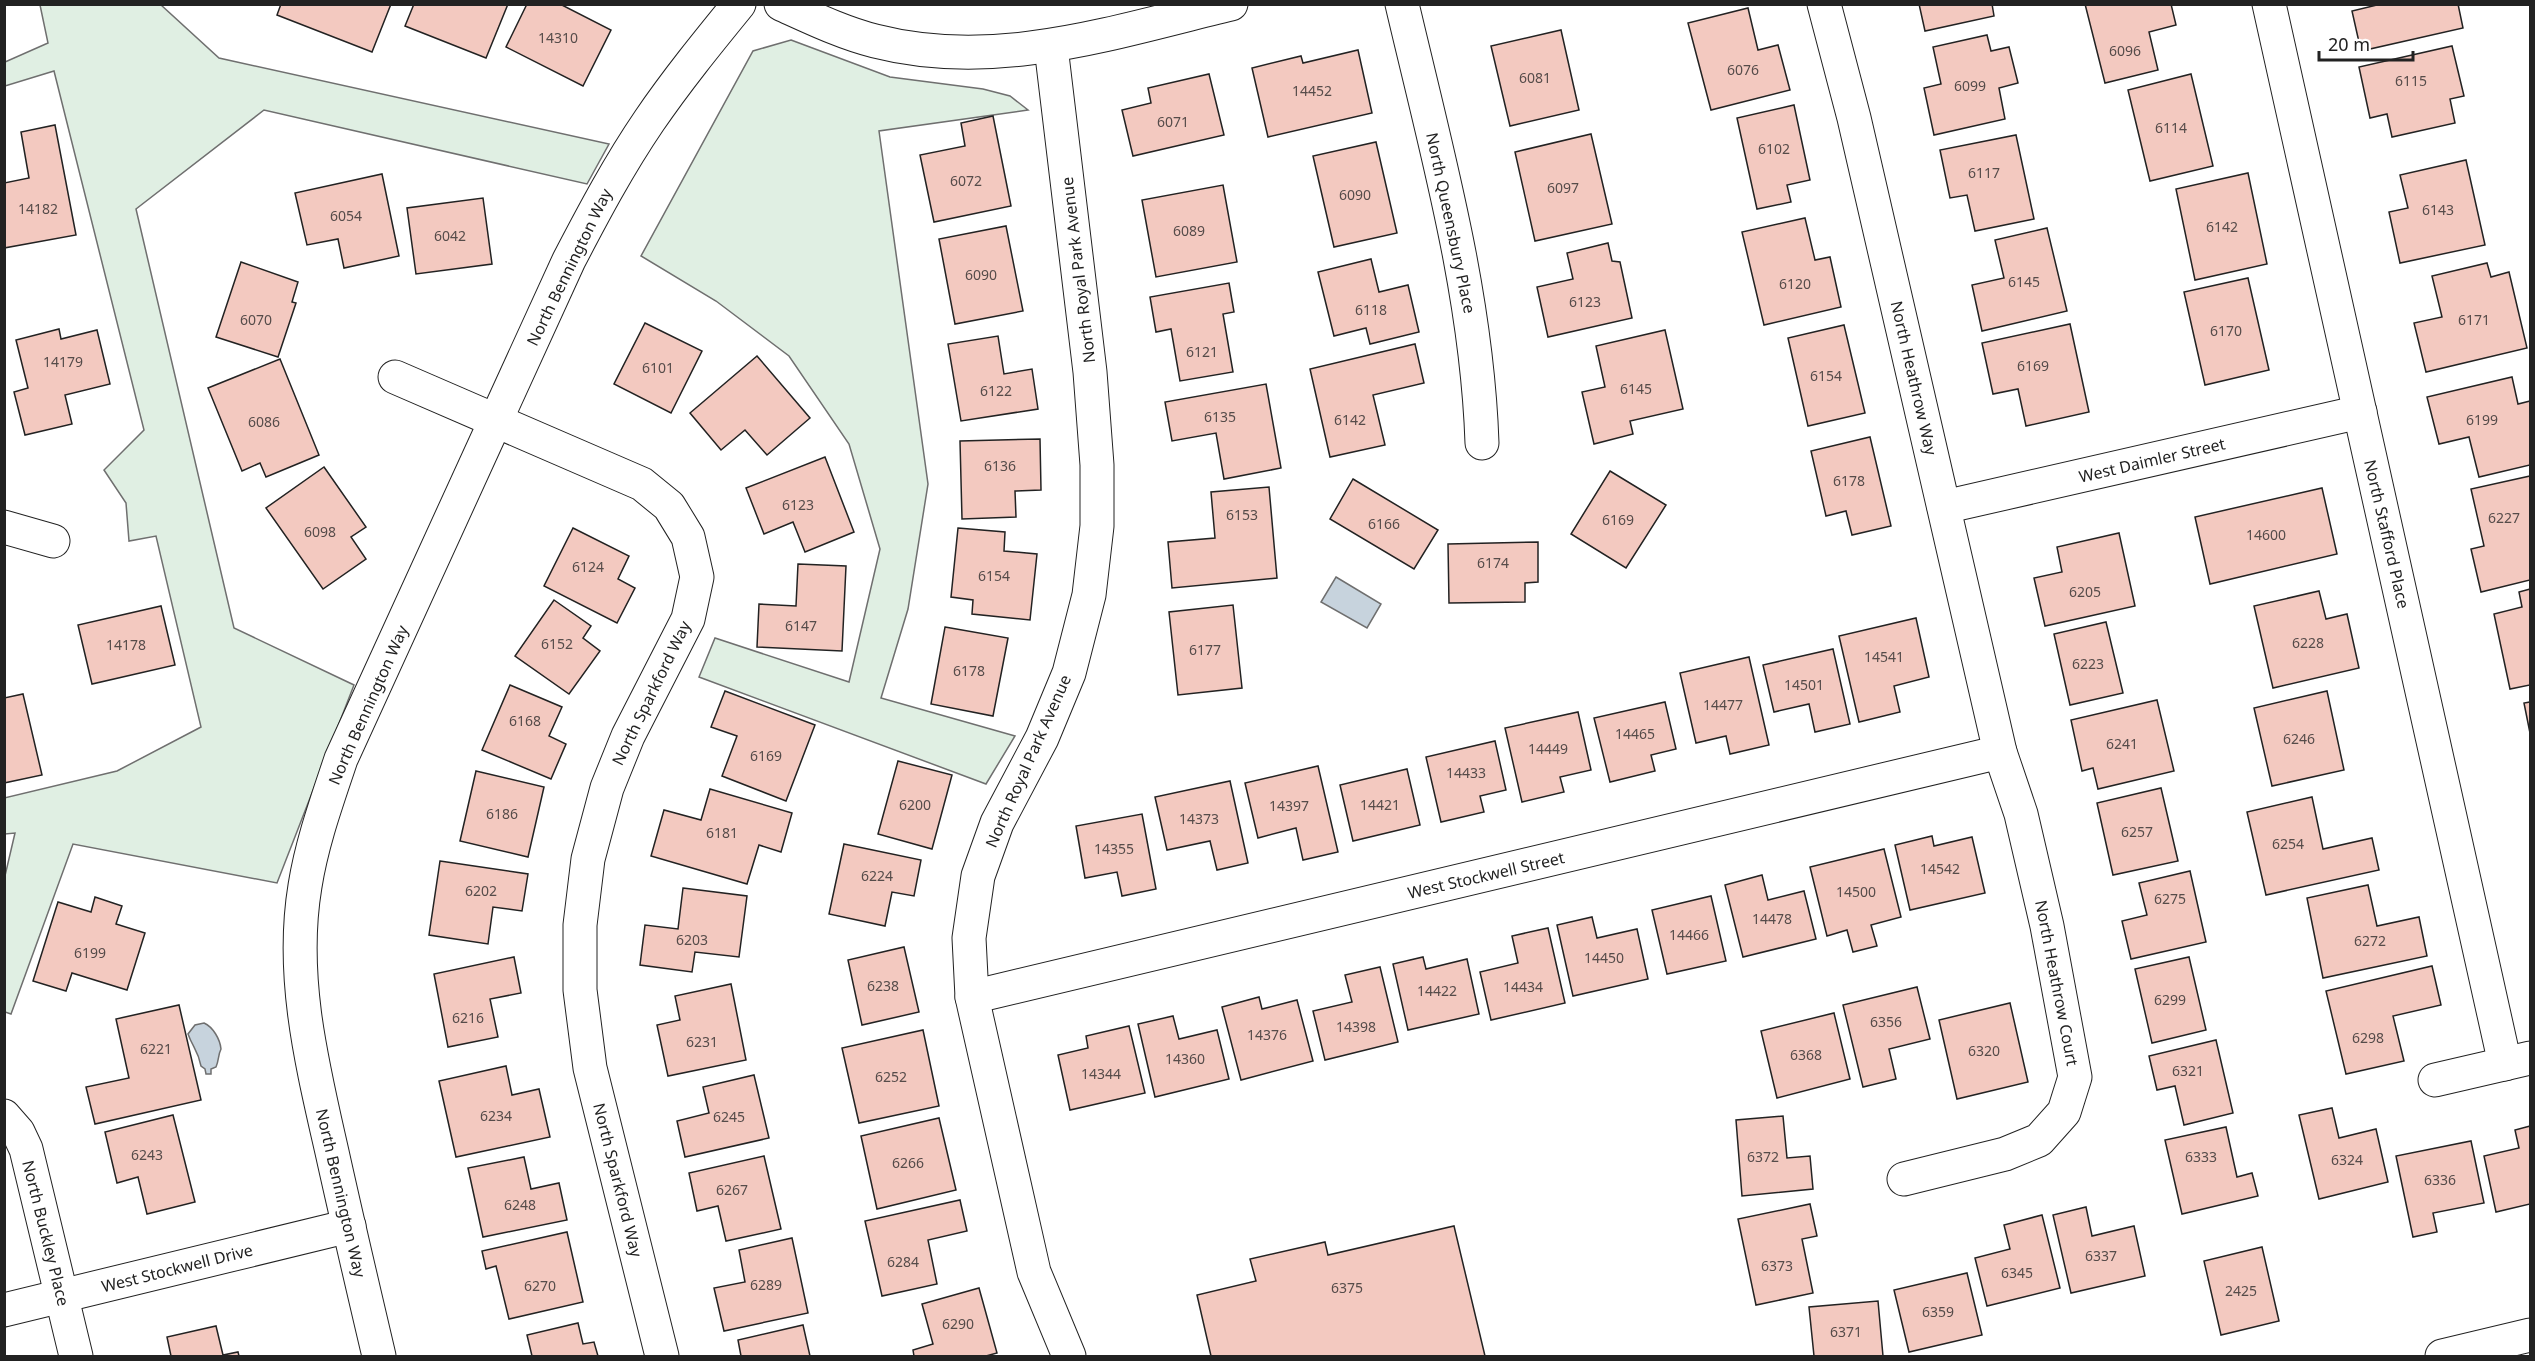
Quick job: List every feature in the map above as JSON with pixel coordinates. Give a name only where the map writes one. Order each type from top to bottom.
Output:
[{"type":"street","name":"North Bennington Way","points":[[379,1356],[312,1063],[303,1012],[300,954],[305,888],[316,831],[341,759],[569,260],[601,199],[649,121],[739,4]]},
{"type":"street","points":[[781,4],[874,41],[923,50],[982,54],[1051,47],[1232,4]]},
{"type":"street","name":"North Queensbury Place","points":[[1402,4],[1470,306],[1480,396],[1482,443]]},
{"type":"street","name":"North Heathrow Way","points":[[1824,4],[1854,118],[2000,752]]},
{"type":"street","name":"North Stafford Place","points":[[2269,4],[2360,412],[2518,1061],[2435,1080]]},
{"type":"street","name":"North Royal Park Avenue","points":[[1051,47],[1090,372],[1097,465],[1097,525],[1089,595],[1069,673],[1042,738],[997,823],[978,876],[969,938],[972,997],[1034,1272],[1069,1356]]},
{"type":"street","points":[[395,377],[496,421]]},
{"type":"street","name":"West Daimler Street","points":[[1944,507],[2360,412]]},
{"type":"street","name":"North Sparkford Way","points":[[496,421],[642,483],[669,506],[688,537],[697,577],[688,619],[628,736],[607,788],[588,859],[580,925],[580,990],[590,1068],[662,1356]]},
{"type":"street","points":[[4,527],[53,541]]},
{"type":"street","name":"West Stockwell Street","points":[[972,997],[2000,752]]},
{"type":"street","name":"North Heathrow Court","points":[[1904,1179],[2005,1154],[2039,1140],[2064,1112],[2075,1077],[2047,926],[2021,814],[2000,752]]},
{"type":"street","name":"North Buckley Place","points":[[4,1116],[18,1132],[26,1149],[76,1356]]},
{"type":"street","name":"West Stockwell Drive","points":[[4,1310],[349,1226]]},
{"type":"street","points":[[2442,1356],[2530,1335]]},
{"type":"green space","points":[[40,5],[161,5],[219,58],[609,144],[587,184],[264,110],[136,209],[234,628],[354,685],[277,883],[73,844],[11,1014],[5,1012],[4,880],[15,833],[5,834],[4,798],[117,771],[201,727],[156,536],[129,541],[126,503],[104,470],[144,430],[54,71],[5,86],[5,62],[48,43]]},
{"type":"green space","points":[[791,40],[890,77],[983,89],[1010,96],[1028,110],[879,131],[928,484],[908,609],[881,698],[1015,736],[986,784],[699,677],[715,638],[849,682],[880,549],[849,444],[789,356],[716,301],[641,256],[753,51]]},
{"type":"shaded area","points":[[1336,577],[1381,604],[1367,628],[1321,602]]},
{"type":"shaded area","points":[[204,1023],[216,1034],[221,1049],[216,1067],[211,1069],[211,1074],[206,1074],[205,1069],[201,1066],[188,1034],[195,1025]]},
{"type":"building","points":[[281,4],[391,4],[372,52],[277,15]]},
{"type":"building","points":[[414,4],[508,4],[486,58],[405,26]]},
{"type":"building","points":[[527,4],[560,4],[611,30],[583,86],[506,47]]},
{"type":"building","points":[[1919,4],[1992,4],[1994,16],[1925,31]]},
{"type":"building","points":[[2085,4],[2171,4],[2176,25],[2149,32],[2158,70],[2105,83]]},
{"type":"building","points":[[2381,4],[2458,4],[2463,28],[2361,51],[2352,11]]},
{"type":"building","points":[[1748,8],[1758,50],[1778,45],[1790,90],[1711,110],[1688,23]]},
{"type":"building","points":[[1561,30],[1579,110],[1510,126],[1491,46]]},
{"type":"building","points":[[1987,35],[1991,51],[2009,47],[2018,83],[1999,88],[2005,119],[1934,135],[1924,88],[1941,84],[1933,47]]},
{"type":"building","points":[[2452,46],[2464,96],[2450,99],[2455,123],[2392,137],[2387,114],[2370,118],[2359,67]]},
{"type":"building","points":[[1358,50],[1372,113],[1268,137],[1252,68],[1301,56],[1303,63]]},
{"type":"building","points":[[1209,74],[1224,135],[1133,156],[1122,110],[1151,103],[1148,88]]},
{"type":"building","points":[[2191,74],[2213,166],[2150,181],[2128,90]]},
{"type":"building","points":[[1794,105],[1810,180],[1787,185],[1791,202],[1757,209],[1737,118]]},
{"type":"building","points":[[993,116],[1011,206],[934,222],[920,155],[965,146],[961,123]]},
{"type":"building","points":[[55,125],[76,235],[4,248],[4,183],[29,178],[21,132]]},
{"type":"building","points":[[1591,134],[1612,224],[1535,241],[1515,152]]},
{"type":"building","points":[[2016,135],[2034,219],[1975,231],[1967,195],[1950,198],[1940,150]]},
{"type":"building","points":[[1376,142],[1397,233],[1334,247],[1313,156]]},
{"type":"building","points":[[2466,160],[2485,245],[2400,263],[2389,212],[2408,208],[2400,175]]},
{"type":"building","points":[[2248,173],[2267,264],[2195,280],[2176,189]]},
{"type":"building","points":[[382,174],[399,256],[344,268],[338,239],[307,245],[295,193]]},
{"type":"building","points":[[1223,185],[1237,262],[1156,277],[1142,200]]},
{"type":"building","points":[[483,198],[492,264],[416,274],[407,208]]},
{"type":"building","points":[[1805,218],[1815,260],[1830,257],[1841,307],[1764,325],[1742,232]]},
{"type":"building","points":[[1006,226],[1023,311],[955,324],[939,239]]},
{"type":"building","points":[[2047,228],[2067,311],[1982,331],[1972,285],[2004,278],[1995,240]]},
{"type":"building","points":[[1608,243],[1612,261],[1620,262],[1632,318],[1548,337],[1537,287],[1573,279],[1567,253]]},
{"type":"building","points":[[1371,259],[1379,292],[1408,285],[1419,332],[1370,344],[1366,328],[1334,336],[1318,272]]},
{"type":"building","points":[[241,262],[298,282],[292,302],[296,303],[278,357],[216,337]]},
{"type":"building","points":[[2487,263],[2491,277],[2509,272],[2527,348],[2426,372],[2414,323],[2442,317],[2432,276]]},
{"type":"building","points":[[2248,278],[2269,370],[2205,385],[2184,292]]},
{"type":"building","points":[[1229,283],[1234,312],[1223,314],[1233,372],[1180,381],[1171,329],[1156,332],[1150,297]]},
{"type":"building","points":[[645,323],[702,351],[671,413],[614,384]]},
{"type":"building","points":[[2070,324],[2089,412],[2026,426],[2018,389],[1993,394],[1982,343]]},
{"type":"building","points":[[1844,325],[1865,413],[1808,426],[1788,338]]},
{"type":"building","points":[[59,329],[61,339],[97,330],[110,384],[65,395],[72,424],[25,435],[14,392],[28,388],[16,340]]},
{"type":"building","points":[[1665,330],[1683,409],[1630,421],[1633,434],[1594,444],[1582,392],[1605,387],[1596,346]]},
{"type":"building","points":[[998,336],[1004,374],[1032,369],[1038,409],[961,421],[948,344]]},
{"type":"building","points":[[1415,344],[1424,383],[1373,395],[1385,445],[1330,457],[1310,369]]},
{"type":"building","points":[[757,356],[810,418],[767,455],[745,430],[721,450],[690,413]]},
{"type":"building","points":[[280,359],[319,455],[266,477],[260,463],[242,471],[208,388]]},
{"type":"building","points":[[2512,377],[2518,404],[2530,401],[2530,465],[2479,477],[2469,437],[2439,444],[2427,397]]},
{"type":"building","points":[[1266,384],[1281,468],[1224,479],[1216,433],[1172,441],[1165,402]]},
{"type":"building","points":[[1870,437],[1891,526],[1852,535],[1846,511],[1826,516],[1811,451]]},
{"type":"building","points":[[1040,439],[1041,490],[1015,491],[1016,517],[962,519],[960,441]]},
{"type":"building","points":[[825,457],[854,532],[805,552],[793,522],[764,534],[746,488]]},
{"type":"building","points":[[324,467],[366,527],[351,537],[366,559],[323,589],[266,508]]},
{"type":"building","points":[[1610,471],[1666,505],[1626,568],[1571,534]]},
{"type":"building","points":[[2530,476],[2530,580],[2481,592],[2471,549],[2484,546],[2471,489]]},
{"type":"building","points":[[1353,479],[1438,530],[1414,569],[1330,519]]},
{"type":"building","points":[[1269,487],[1277,578],[1172,588],[1168,542],[1215,538],[1211,492]]},
{"type":"building","points":[[2322,488],[2337,554],[2210,584],[2195,517]]},
{"type":"building","points":[[573,528],[629,556],[618,579],[635,588],[617,623],[544,586]]},
{"type":"building","points":[[958,528],[1005,532],[1004,551],[1037,554],[1030,620],[972,614],[973,600],[951,597]]},
{"type":"building","points":[[2119,533],[2135,606],[2045,626],[2034,578],[2062,572],[2057,547]]},
{"type":"building","points":[[1538,542],[1538,582],[1525,583],[1525,602],[1449,603],[1448,544]]},
{"type":"building","points":[[798,564],[846,566],[842,651],[757,647],[759,604],[796,606]]},
{"type":"building","points":[[2530,589],[2530,685],[2510,689],[2494,614],[2522,607],[2519,592]]},
{"type":"building","points":[[2319,591],[2326,619],[2347,614],[2359,668],[2273,688],[2254,606]]},
{"type":"building","points":[[554,600],[591,626],[583,638],[600,651],[569,694],[515,656]]},
{"type":"building","points":[[1233,605],[1242,688],[1178,695],[1169,612]]},
{"type":"building","points":[[161,606],[175,665],[92,684],[78,625]]},
{"type":"building","points":[[1916,618],[1929,677],[1894,686],[1900,712],[1859,722],[1839,636]]},
{"type":"building","points":[[2106,622],[2123,693],[2070,705],[2054,634]]},
{"type":"building","points":[[945,627],[1008,638],[993,716],[931,704]]},
{"type":"building","points":[[1833,649],[1850,724],[1815,732],[1809,704],[1774,712],[1763,665]]},
{"type":"building","points":[[1749,657],[1769,745],[1730,754],[1726,736],[1696,743],[1680,673]]},
{"type":"building","points":[[510,685],[562,707],[549,736],[566,744],[551,779],[482,750]]},
{"type":"building","points":[[725,691],[815,725],[786,801],[722,776],[737,736],[711,727]]},
{"type":"building","points":[[2327,691],[2344,770],[2272,786],[2254,708]]},
{"type":"building","points":[[23,694],[42,775],[4,783],[4,698]]},
{"type":"building","points":[[2157,700],[2174,771],[2098,789],[2093,768],[2082,771],[2071,720]]},
{"type":"building","points":[[1665,702],[1676,749],[1651,755],[1655,771],[1610,782],[1594,718]]},
{"type":"building","points":[[2530,702],[2530,733],[2524,703]]},
{"type":"building","points":[[1578,712],[1591,770],[1560,777],[1564,792],[1522,802],[1505,728]]},
{"type":"building","points":[[1495,741],[1506,790],[1480,796],[1484,812],[1441,822],[1426,757]]},
{"type":"building","points":[[898,761],[952,775],[932,849],[878,834]]},
{"type":"building","points":[[1318,766],[1338,852],[1303,860],[1296,828],[1258,838],[1245,783]]},
{"type":"building","points":[[1407,769],[1420,825],[1353,841],[1340,785]]},
{"type":"building","points":[[476,771],[544,787],[528,857],[460,841]]},
{"type":"building","points":[[1230,781],[1248,863],[1217,870],[1210,841],[1167,850],[1155,797]]},
{"type":"building","points":[[2161,788],[2178,861],[2113,875],[2097,803]]},
{"type":"building","points":[[710,789],[792,813],[781,852],[759,845],[747,884],[651,856],[664,810],[701,820]]},
{"type":"building","points":[[2312,797],[2323,849],[2372,838],[2379,870],[2266,895],[2247,812]]},
{"type":"building","points":[[1142,814],[1156,889],[1122,896],[1117,872],[1085,878],[1076,826]]},
{"type":"building","points":[[1932,836],[1934,846],[1972,837],[1985,893],[1910,910],[1895,845]]},
{"type":"building","points":[[844,844],[921,860],[914,896],[892,892],[885,926],[829,914]]},
{"type":"building","points":[[1884,849],[1901,917],[1871,925],[1877,946],[1853,952],[1847,930],[1827,936],[1810,867]]},
{"type":"building","points":[[440,861],[528,874],[522,911],[493,907],[488,944],[429,935]]},
{"type":"building","points":[[2190,871],[2206,942],[2131,959],[2122,921],[2147,915],[2139,883]]},
{"type":"building","points":[[1762,875],[1768,900],[1804,891],[1816,939],[1743,957],[1725,885]]},
{"type":"building","points":[[2368,885],[2377,926],[2419,917],[2427,956],[2323,978],[2307,898]]},
{"type":"building","points":[[683,888],[747,896],[739,957],[695,952],[692,972],[640,965],[645,925],[678,929]]},
{"type":"building","points":[[1711,896],[1726,961],[1667,974],[1652,910]]},
{"type":"building","points":[[95,897],[122,906],[116,924],[145,933],[127,990],[72,973],[66,991],[33,981],[58,902],[91,912]]},
{"type":"building","points":[[1592,917],[1597,938],[1637,929],[1648,979],[1573,996],[1557,925]]},
{"type":"building","points":[[1548,928],[1565,1003],[1491,1020],[1480,972],[1518,963],[1512,936]]},
{"type":"building","points":[[904,947],[919,1012],[862,1025],[848,960]]},
{"type":"building","points":[[514,957],[521,993],[490,999],[498,1037],[448,1047],[434,974]]},
{"type":"building","points":[[1423,957],[1426,969],[1467,959],[1479,1014],[1408,1030],[1393,964]]},
{"type":"building","points":[[2189,957],[2206,1030],[2152,1043],[2135,969]]},
{"type":"building","points":[[2432,966],[2441,1005],[2393,1016],[2404,1061],[2346,1074],[2326,991]]},
{"type":"building","points":[[1380,967],[1398,1042],[1325,1060],[1313,1011],[1352,1002],[1345,975]]},
{"type":"building","points":[[731,984],[746,1060],[668,1076],[657,1025],[680,1020],[675,996]]},
{"type":"building","points":[[1917,987],[1930,1039],[1889,1049],[1896,1079],[1863,1087],[1843,1005]]},
{"type":"building","points":[[1259,997],[1262,1009],[1297,1000],[1313,1061],[1241,1080],[1222,1007]]},
{"type":"building","points":[[2010,1003],[2028,1082],[1957,1099],[1939,1020]]},
{"type":"building","points":[[179,1005],[201,1100],[95,1124],[86,1087],[129,1078],[116,1019]]},
{"type":"building","points":[[1834,1013],[1850,1079],[1777,1098],[1761,1031]]},
{"type":"building","points":[[1173,1016],[1179,1039],[1217,1030],[1229,1079],[1155,1097],[1138,1024]]},
{"type":"building","points":[[1129,1026],[1145,1093],[1070,1110],[1058,1055],[1088,1048],[1086,1036]]},
{"type":"building","points":[[923,1030],[939,1106],[859,1123],[842,1048]]},
{"type":"building","points":[[2216,1040],[2233,1113],[2184,1125],[2175,1086],[2157,1090],[2149,1056]]},
{"type":"building","points":[[506,1066],[512,1095],[539,1089],[550,1137],[456,1157],[439,1081]]},
{"type":"building","points":[[754,1075],[769,1138],[685,1157],[677,1121],[709,1113],[703,1087]]},
{"type":"building","points":[[2332,1108],[2339,1138],[2376,1129],[2388,1182],[2319,1199],[2299,1115]]},
{"type":"building","points":[[173,1115],[195,1202],[147,1214],[138,1177],[117,1183],[105,1132]]},
{"type":"building","points":[[1783,1116],[1787,1158],[1810,1156],[1813,1189],[1742,1196],[1736,1120]]},
{"type":"building","points":[[939,1118],[956,1190],[877,1209],[861,1136]]},
{"type":"building","points":[[2530,1126],[2530,1204],[2496,1212],[2484,1156],[2519,1148],[2515,1130]]},
{"type":"building","points":[[2226,1127],[2237,1177],[2252,1173],[2258,1196],[2182,1214],[2165,1140]]},
{"type":"building","points":[[2471,1141],[2484,1203],[2433,1213],[2437,1232],[2413,1237],[2396,1156]]},
{"type":"building","points":[[764,1156],[781,1229],[726,1241],[718,1206],[697,1211],[689,1173]]},
{"type":"building","points":[[524,1157],[531,1189],[559,1183],[567,1220],[483,1237],[468,1168]]},
{"type":"building","points":[[960,1200],[967,1231],[928,1240],[937,1284],[882,1296],[865,1221]]},
{"type":"building","points":[[1810,1204],[1817,1236],[1802,1239],[1813,1293],[1756,1305],[1738,1219]]},
{"type":"building","points":[[2086,1207],[2092,1236],[2134,1226],[2145,1276],[2071,1293],[2053,1215]]},
{"type":"building","points":[[2042,1215],[2060,1288],[1987,1306],[1975,1258],[2010,1249],[2004,1225]]},
{"type":"building","points":[[1454,1226],[1485,1356],[1211,1356],[1197,1295],[1256,1281],[1250,1259],[1325,1242],[1328,1255]]},
{"type":"building","points":[[567,1232],[583,1302],[509,1319],[496,1266],[486,1269],[482,1251]]},
{"type":"building","points":[[792,1238],[808,1313],[724,1331],[714,1288],[745,1282],[739,1250]]},
{"type":"building","points":[[2262,1247],[2279,1321],[2221,1335],[2204,1261]]},
{"type":"building","points":[[1967,1273],[1982,1335],[1909,1352],[1894,1290]]},
{"type":"building","points":[[979,1288],[997,1353],[986,1356],[914,1356],[913,1350],[933,1344],[922,1304]]},
{"type":"building","points":[[1878,1301],[1883,1356],[1814,1356],[1809,1307]]},
{"type":"building","points":[[578,1323],[583,1344],[594,1342],[598,1356],[532,1356],[527,1335]]},
{"type":"building","points":[[803,1325],[810,1356],[741,1356],[738,1340]]},
{"type":"building","points":[[216,1326],[223,1355],[238,1352],[239,1356],[171,1356],[167,1337]]}]
